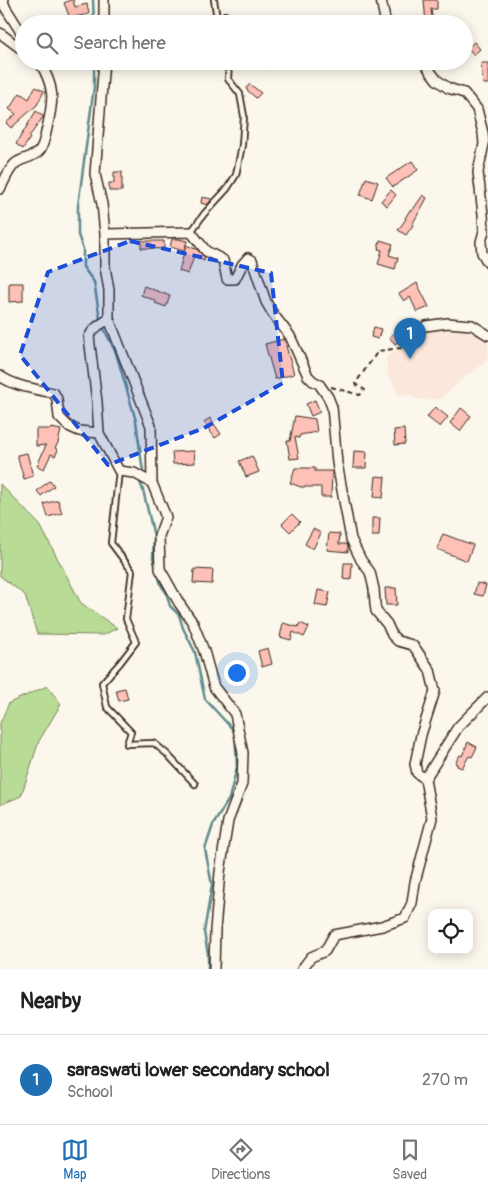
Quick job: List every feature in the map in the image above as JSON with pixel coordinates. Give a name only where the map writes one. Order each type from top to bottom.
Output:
[{"type":"street","points":[[2,0],[15,23]]},
{"type":"street","points":[[104,0],[104,15]]},
{"type":"street","points":[[380,0],[384,15]]},
{"type":"street","points":[[0,33],[15,44]]},
{"type":"street","points":[[0,189],[16,162],[29,158],[40,150],[53,99],[51,85],[44,70]]},
{"type":"street","points":[[103,70],[95,174],[102,204],[105,234],[105,267],[109,290],[109,319],[151,426],[152,483],[166,517],[159,536],[160,569],[179,603],[193,623],[204,651],[214,687],[235,714],[243,753],[242,784],[228,821],[220,872],[214,969]]},
{"type":"street","points":[[429,70],[437,80],[448,88],[464,93],[477,109],[484,144],[478,172],[484,223],[481,242],[482,253],[488,263]]},
{"type":"street","points":[[105,234],[190,232],[206,251],[223,260],[228,279],[235,279],[245,261],[248,258],[252,260],[266,302],[290,336],[308,376],[313,382],[319,384],[332,407],[337,463],[351,539],[361,560],[370,572],[376,611],[398,641],[416,648],[430,670],[435,691],[421,735],[416,764],[417,773],[425,779]]},
{"type":"street","points":[[109,319],[96,327],[89,337],[99,433],[119,471],[134,473],[152,483]]},
{"type":"street","points":[[426,326],[447,323],[472,325],[488,335]]},
{"type":"street","points":[[0,376],[8,382],[21,387],[54,393],[57,399],[59,417],[68,426],[79,431],[99,433]]},
{"type":"street","points":[[302,969],[311,956],[325,951],[334,935],[382,926],[405,918],[412,903],[432,818],[425,779],[458,727],[488,697]]},
{"type":"lane","points":[[214,0],[216,15]]},
{"type":"lane","points":[[190,232],[227,190],[236,175],[242,145],[244,116],[240,94],[228,79],[228,70]]},
{"type":"lane","points":[[119,471],[111,544],[132,571],[126,619],[136,642],[102,683],[107,707],[131,732],[127,744],[154,744],[167,754],[195,784]]},
{"type":"path","points":[[319,384],[360,395],[364,390],[355,384],[378,351],[401,348],[426,326]]},
{"type":"highlighted area","points":[[130,241],[271,273],[283,383],[204,428],[108,465],[20,355],[48,272]]},
{"type":"shaded area","points":[[439,327],[460,329],[488,336],[488,360],[466,376],[441,399],[420,400],[409,395],[398,395],[388,374],[386,356],[403,349],[425,331]]},
{"type":"green space","points":[[0,484],[40,525],[81,603],[117,628],[104,635],[37,634],[25,595],[0,576]]},
{"type":"green space","points":[[47,686],[61,704],[39,741],[21,796],[0,805],[0,723],[9,703]]},
{"type":"building","points":[[73,0],[75,7],[87,4],[89,14],[69,15],[64,3]]},
{"type":"building","points":[[424,0],[437,0],[437,9],[431,9],[432,15],[425,15]]},
{"type":"building","points":[[473,43],[480,49],[474,55],[473,54]]},
{"type":"building","points":[[481,63],[488,63],[488,84],[483,84]]},
{"type":"building","points":[[250,84],[261,93],[256,98],[246,89]]},
{"type":"building","points":[[35,87],[44,91],[37,105],[11,128],[6,123],[16,114],[9,109],[20,93],[29,99]]},
{"type":"building","points":[[36,111],[43,117],[23,149],[16,144]]},
{"type":"building","points":[[412,161],[418,170],[393,187],[386,178]]},
{"type":"building","points":[[114,172],[122,172],[122,191],[109,191],[109,183],[114,183]]},
{"type":"building","points":[[366,178],[378,182],[372,199],[360,195]]},
{"type":"building","points":[[391,190],[396,195],[387,206],[381,201]]},
{"type":"building","points":[[423,195],[427,198],[406,235],[398,230],[410,210],[412,211]]},
{"type":"building","points":[[202,197],[212,199],[207,205],[201,203]]},
{"type":"building","points":[[172,239],[187,241],[184,251],[170,247]]},
{"type":"building","points":[[380,240],[393,244],[389,255],[398,258],[395,269],[378,264],[382,250],[378,249]]},
{"type":"building","points":[[141,241],[164,241],[164,249],[141,248]]},
{"type":"building","points":[[186,245],[198,250],[205,258],[204,261],[194,256],[188,274],[179,271]]},
{"type":"building","points":[[9,283],[23,283],[23,301],[9,302]]},
{"type":"building","points":[[417,283],[429,307],[417,312],[410,297],[404,301],[399,294]]},
{"type":"building","points":[[144,286],[170,296],[166,307],[141,295]]},
{"type":"building","points":[[374,327],[381,329],[378,339],[371,337]]},
{"type":"building","points":[[401,328],[407,335],[395,344],[389,337]]},
{"type":"building","points":[[284,339],[294,374],[275,379],[265,344]]},
{"type":"building","points":[[315,400],[320,412],[311,416],[306,404]]},
{"type":"building","points":[[435,407],[448,417],[440,427],[427,417]]},
{"type":"building","points":[[461,408],[471,416],[460,431],[450,423]]},
{"type":"building","points":[[295,416],[315,419],[317,432],[300,435],[299,438],[295,437],[299,458],[290,459],[287,441],[290,441]]},
{"type":"building","points":[[210,418],[221,434],[215,438],[204,422]]},
{"type":"building","points":[[51,428],[61,430],[55,448],[58,450],[55,456],[51,454],[44,469],[37,466],[46,445],[36,446],[36,429]]},
{"type":"building","points":[[404,429],[405,444],[395,445],[394,430]]},
{"type":"building","points":[[194,451],[195,463],[173,464],[172,452]]},
{"type":"building","points":[[354,451],[367,452],[366,468],[353,468]]},
{"type":"building","points":[[27,453],[33,476],[24,479],[17,455]]},
{"type":"building","points":[[252,456],[259,472],[246,477],[239,461]]},
{"type":"building","points":[[295,468],[315,468],[315,471],[332,471],[331,497],[321,497],[321,487],[301,487],[290,483]]},
{"type":"building","points":[[376,476],[385,477],[383,498],[374,497]]},
{"type":"building","points":[[50,480],[54,486],[41,496],[37,491]]},
{"type":"building","points":[[58,500],[62,513],[48,517],[44,504]]},
{"type":"building","points":[[292,514],[300,522],[290,532],[282,524]]},
{"type":"building","points":[[372,518],[380,518],[379,536],[372,536]]},
{"type":"building","points":[[313,529],[321,533],[313,549],[305,544]]},
{"type":"building","points":[[329,533],[340,534],[339,544],[347,544],[348,552],[327,550]]},
{"type":"building","points":[[443,534],[473,545],[467,561],[437,549]]},
{"type":"building","points":[[344,563],[352,563],[351,580],[343,579]]},
{"type":"building","points":[[194,569],[213,570],[212,584],[193,583]]},
{"type":"building","points":[[477,583],[486,585],[483,596],[474,594]]},
{"type":"building","points":[[385,588],[396,588],[397,605],[386,605]]},
{"type":"building","points":[[318,590],[330,592],[327,607],[315,605]]},
{"type":"building","points":[[283,623],[298,627],[300,623],[309,627],[304,637],[293,632],[291,640],[280,637]]},
{"type":"building","points":[[268,648],[272,664],[262,667],[258,651]]},
{"type":"building","points":[[125,688],[128,699],[119,701],[116,690]]},
{"type":"building","points":[[468,742],[477,747],[472,757],[469,756],[462,768],[455,763],[460,755],[462,756]]},
{"type":"waterway","points":[[93,0],[94,15]]},
{"type":"waterway","points":[[94,70],[94,87],[78,206],[78,235],[83,249],[83,267],[94,282],[100,319]]},
{"type":"waterway","points":[[104,329],[116,353],[136,421],[143,472]]},
{"type":"waterway","points":[[140,482],[154,536],[153,558],[156,568]]},
{"type":"waterway","points":[[158,574],[170,606],[179,615],[195,652],[205,699],[235,732],[237,767],[229,799],[213,825],[205,849],[212,885],[204,932],[208,954],[208,969]]},
{"type":"place","name":"saraswati lower secondary school","points":[[410,359]]}]
